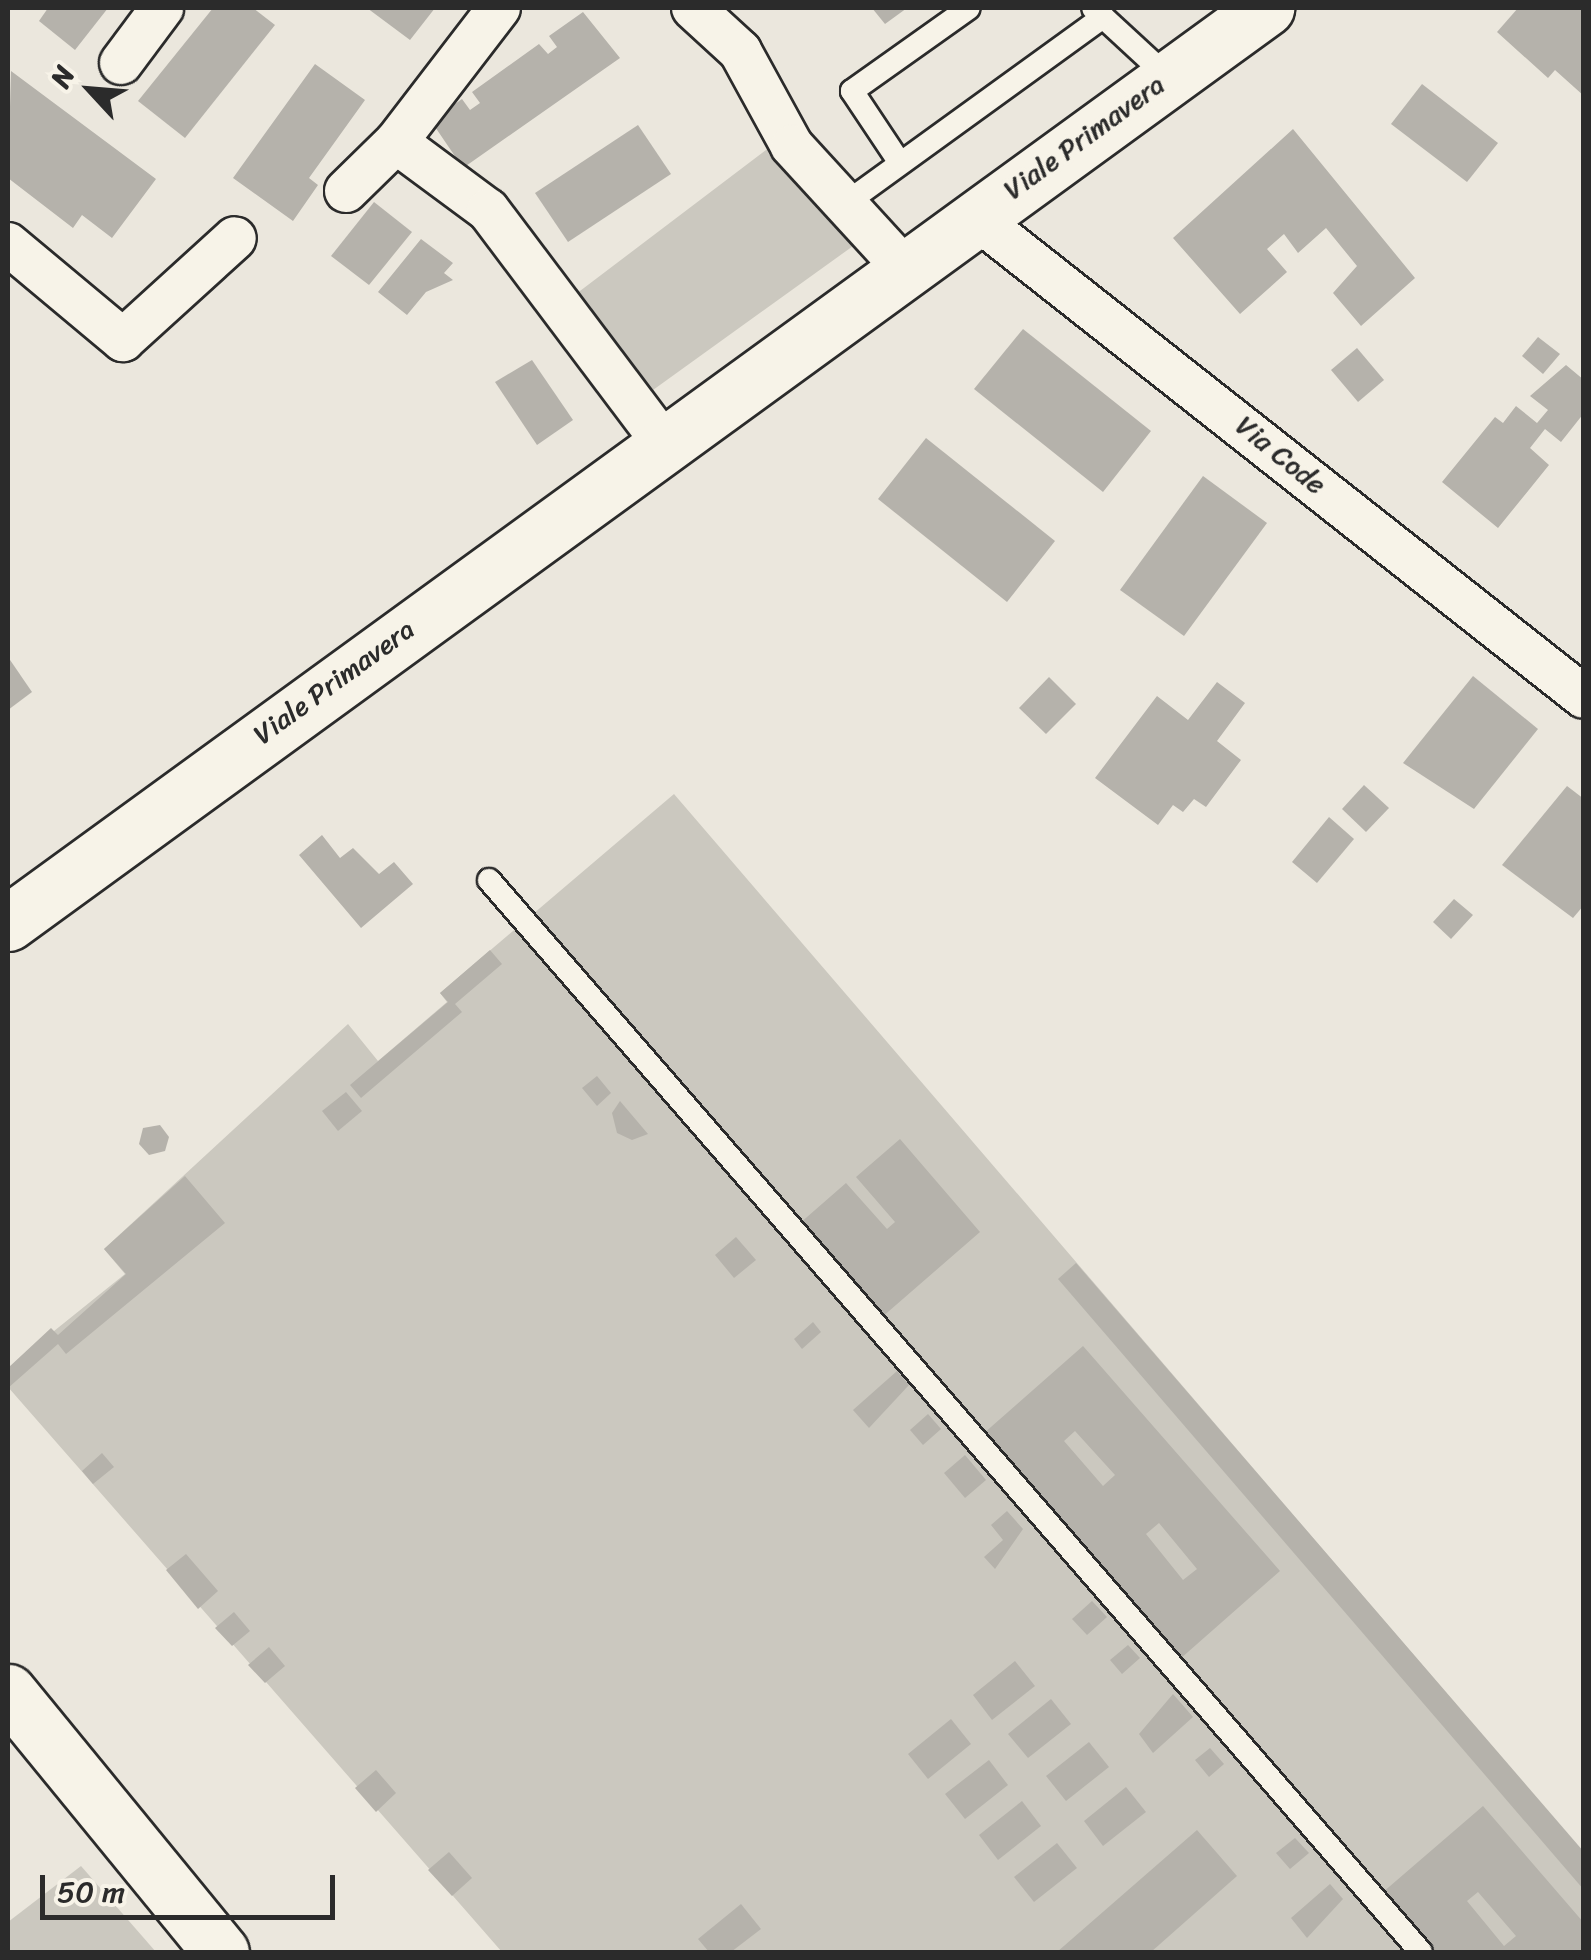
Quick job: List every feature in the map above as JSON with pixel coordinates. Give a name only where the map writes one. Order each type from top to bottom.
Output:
[{"type":"main road","name":"Viale Primavera","points":[[8,923],[662,441],[1266,8]]},
{"type":"main road","points":[[8,1692],[221,1952]]},
{"type":"street","points":[[120,63],[162,8]]},
{"type":"street","points":[[346,191],[396,142],[499,8]]},
{"type":"street","points":[[693,8],[740,51],[792,146],[842,206],[903,267]]},
{"type":"street","points":[[396,142],[488,210],[662,441]]},
{"type":"street","name":"Via Code","points":[[975,216],[1584,698]]},
{"type":"street","points":[[8,244],[123,340],[235,238]]},
{"type":"lane","points":[[898,160],[852,91],[969,8]]},
{"type":"lane","points":[[842,206],[1098,12],[1168,76]]},
{"type":"lane","points":[[490,880],[1421,1952]]},
{"type":"shaded area","points":[[770,147],[785,171],[860,241],[653,390],[576,294]]},
{"type":"shaded area","points":[[674,794],[1583,1852],[1583,1952],[502,1952],[8,1387],[8,1368],[125,1274],[104,1249],[348,1024],[378,1061],[447,1002],[440,993]]},
{"type":"shaded area","points":[[81,1866],[156,1952],[8,1952],[8,1922]]},
{"type":"building","points":[[48,8],[108,8],[75,50],[39,21]]},
{"type":"building","points":[[213,8],[253,8],[275,25],[185,138],[138,101]]},
{"type":"building","points":[[367,8],[435,8],[410,40]]},
{"type":"building","points":[[872,8],[907,8],[885,24]]},
{"type":"building","points":[[1518,8],[1584,8],[1584,96],[1555,70],[1548,78],[1497,32]]},
{"type":"building","points":[[583,12],[620,58],[463,168],[431,121],[462,99],[470,110],[480,103],[472,92],[539,44],[548,54],[557,47],[549,36]]},
{"type":"building","points":[[315,64],[365,100],[309,178],[318,185],[293,221],[233,178]]},
{"type":"building","points":[[11,71],[156,179],[112,238],[82,215],[73,228],[8,178]]},
{"type":"building","points":[[1422,84],[1498,143],[1467,182],[1391,124]]},
{"type":"building","points":[[638,125],[671,174],[568,242],[535,193]]},
{"type":"building","points":[[1293,129],[1415,278],[1361,326],[1333,293],[1357,266],[1326,228],[1298,253],[1284,234],[1267,249],[1287,272],[1240,314],[1173,238]]},
{"type":"building","points":[[374,202],[412,232],[369,285],[331,256]]},
{"type":"building","points":[[421,239],[453,263],[444,273],[453,280],[426,292],[407,315],[378,292]]},
{"type":"building","points":[[1023,329],[1151,431],[1103,492],[974,389]]},
{"type":"building","points":[[1538,337],[1560,354],[1543,374],[1522,356]]},
{"type":"building","points":[[1357,348],[1384,380],[1358,402],[1331,370]]},
{"type":"building","points":[[532,360],[573,420],[537,445],[495,382]]},
{"type":"building","points":[[1566,365],[1584,380],[1584,413],[1561,442],[1545,429],[1530,448],[1549,465],[1498,528],[1442,482],[1495,417],[1503,423],[1516,406],[1537,423],[1548,410],[1530,396]]},
{"type":"building","points":[[926,438],[1055,541],[1007,602],[878,499]]},
{"type":"building","points":[[1203,476],[1267,523],[1184,636],[1120,590]]},
{"type":"building","points":[[8,657],[32,692],[8,710]]},
{"type":"building","points":[[1473,676],[1538,729],[1474,809],[1403,763]]},
{"type":"building","points":[[1049,677],[1076,704],[1046,734],[1019,708]]},
{"type":"building","points":[[1217,682],[1245,703],[1217,741],[1241,760],[1206,807],[1194,799],[1183,812],[1173,805],[1158,825],[1095,778],[1157,696],[1188,720]]},
{"type":"building","points":[[1364,785],[1389,808],[1366,832],[1342,809]]},
{"type":"building","points":[[1567,786],[1584,799],[1584,905],[1573,918],[1502,865]]},
{"type":"building","points":[[1329,817],[1354,839],[1317,883],[1292,862]]},
{"type":"building","points":[[322,835],[340,858],[353,848],[379,874],[394,862],[413,884],[361,928],[299,855]]},
{"type":"building","points":[[1454,899],[1473,915],[1451,939],[1433,922]]},
{"type":"building","points":[[490,950],[502,964],[455,1004],[462,1012],[361,1098],[350,1085],[448,1002],[440,993]]},
{"type":"building","points":[[597,1076],[611,1093],[597,1106],[582,1088]]},
{"type":"building","points":[[346,1092],[362,1111],[338,1131],[322,1111]]},
{"type":"building","points":[[620,1101],[648,1134],[632,1140],[617,1133],[612,1113]]},
{"type":"building","points":[[160,1125],[169,1137],[165,1151],[149,1155],[139,1144],[143,1128]]},
{"type":"building","points":[[900,1139],[980,1232],[881,1318],[799,1224],[846,1183],[887,1229],[895,1222],[856,1177]]},
{"type":"building","points":[[185,1176],[225,1223],[66,1354],[58,1344],[8,1388],[8,1368],[51,1328],[58,1335],[126,1274],[104,1249]]},
{"type":"building","points":[[736,1237],[756,1260],[734,1278],[715,1255]]},
{"type":"building","points":[[1076,1263],[1584,1852],[1584,1890],[1058,1279]]},
{"type":"building","points":[[813,1322],[821,1332],[802,1349],[794,1339]]},
{"type":"building","points":[[1083,1346],[1280,1571],[1180,1659],[983,1434]],"holes":[[[1075,1431],[1115,1475],[1103,1486],[1064,1441]],[[1159,1523],[1197,1569],[1183,1580],[1146,1534]]]},
{"type":"building","points":[[897,1371],[909,1385],[869,1428],[853,1410]]},
{"type":"building","points":[[928,1414],[941,1429],[923,1445],[910,1430]]},
{"type":"building","points":[[102,1453],[114,1467],[93,1484],[82,1471]]},
{"type":"building","points":[[965,1455],[986,1480],[965,1498],[944,1473]]},
{"type":"building","points":[[1007,1511],[1023,1529],[995,1569],[984,1557],[1003,1540],[991,1525]]},
{"type":"building","points":[[186,1554],[218,1591],[198,1609],[166,1570]]},
{"type":"building","points":[[1092,1601],[1107,1617],[1087,1635],[1072,1619]]},
{"type":"building","points":[[234,1612],[250,1631],[232,1646],[215,1628]]},
{"type":"building","points":[[1128,1645],[1140,1658],[1122,1674],[1110,1660]]},
{"type":"building","points":[[269,1647],[285,1666],[265,1683],[248,1665]]},
{"type":"building","points":[[1015,1661],[1035,1686],[992,1720],[973,1695]]},
{"type":"building","points":[[1173,1694],[1193,1717],[1153,1753],[1139,1734]]},
{"type":"building","points":[[1051,1699],[1071,1724],[1028,1758],[1008,1734]]},
{"type":"building","points":[[951,1719],[971,1744],[928,1779],[908,1754]]},
{"type":"building","points":[[1089,1742],[1109,1767],[1066,1801],[1046,1776]]},
{"type":"building","points":[[1210,1748],[1224,1764],[1209,1777],[1195,1760]]},
{"type":"building","points":[[989,1760],[1008,1785],[965,1819],[945,1794]]},
{"type":"building","points":[[376,1770],[396,1793],[376,1812],[355,1788]]},
{"type":"building","points":[[1126,1787],[1146,1812],[1103,1846],[1084,1821]]},
{"type":"building","points":[[1022,1801],[1041,1826],[998,1860],[979,1835]]},
{"type":"building","points":[[1483,1806],[1584,1923],[1584,1952],[1433,1952],[1382,1893]],"holes":[[[1478,1892],[1516,1936],[1504,1946],[1467,1901]]]},
{"type":"building","points":[[1197,1830],[1237,1876],[1151,1952],[1057,1952]]},
{"type":"building","points":[[1295,1838],[1309,1853],[1290,1869],[1276,1853]]},
{"type":"building","points":[[1057,1843],[1077,1868],[1034,1902],[1014,1877]]},
{"type":"building","points":[[449,1852],[472,1878],[452,1896],[428,1870]]},
{"type":"building","points":[[1330,1884],[1343,1899],[1307,1938],[1291,1918]]},
{"type":"building","points":[[741,1904],[761,1929],[731,1952],[709,1952],[698,1939]]}]
